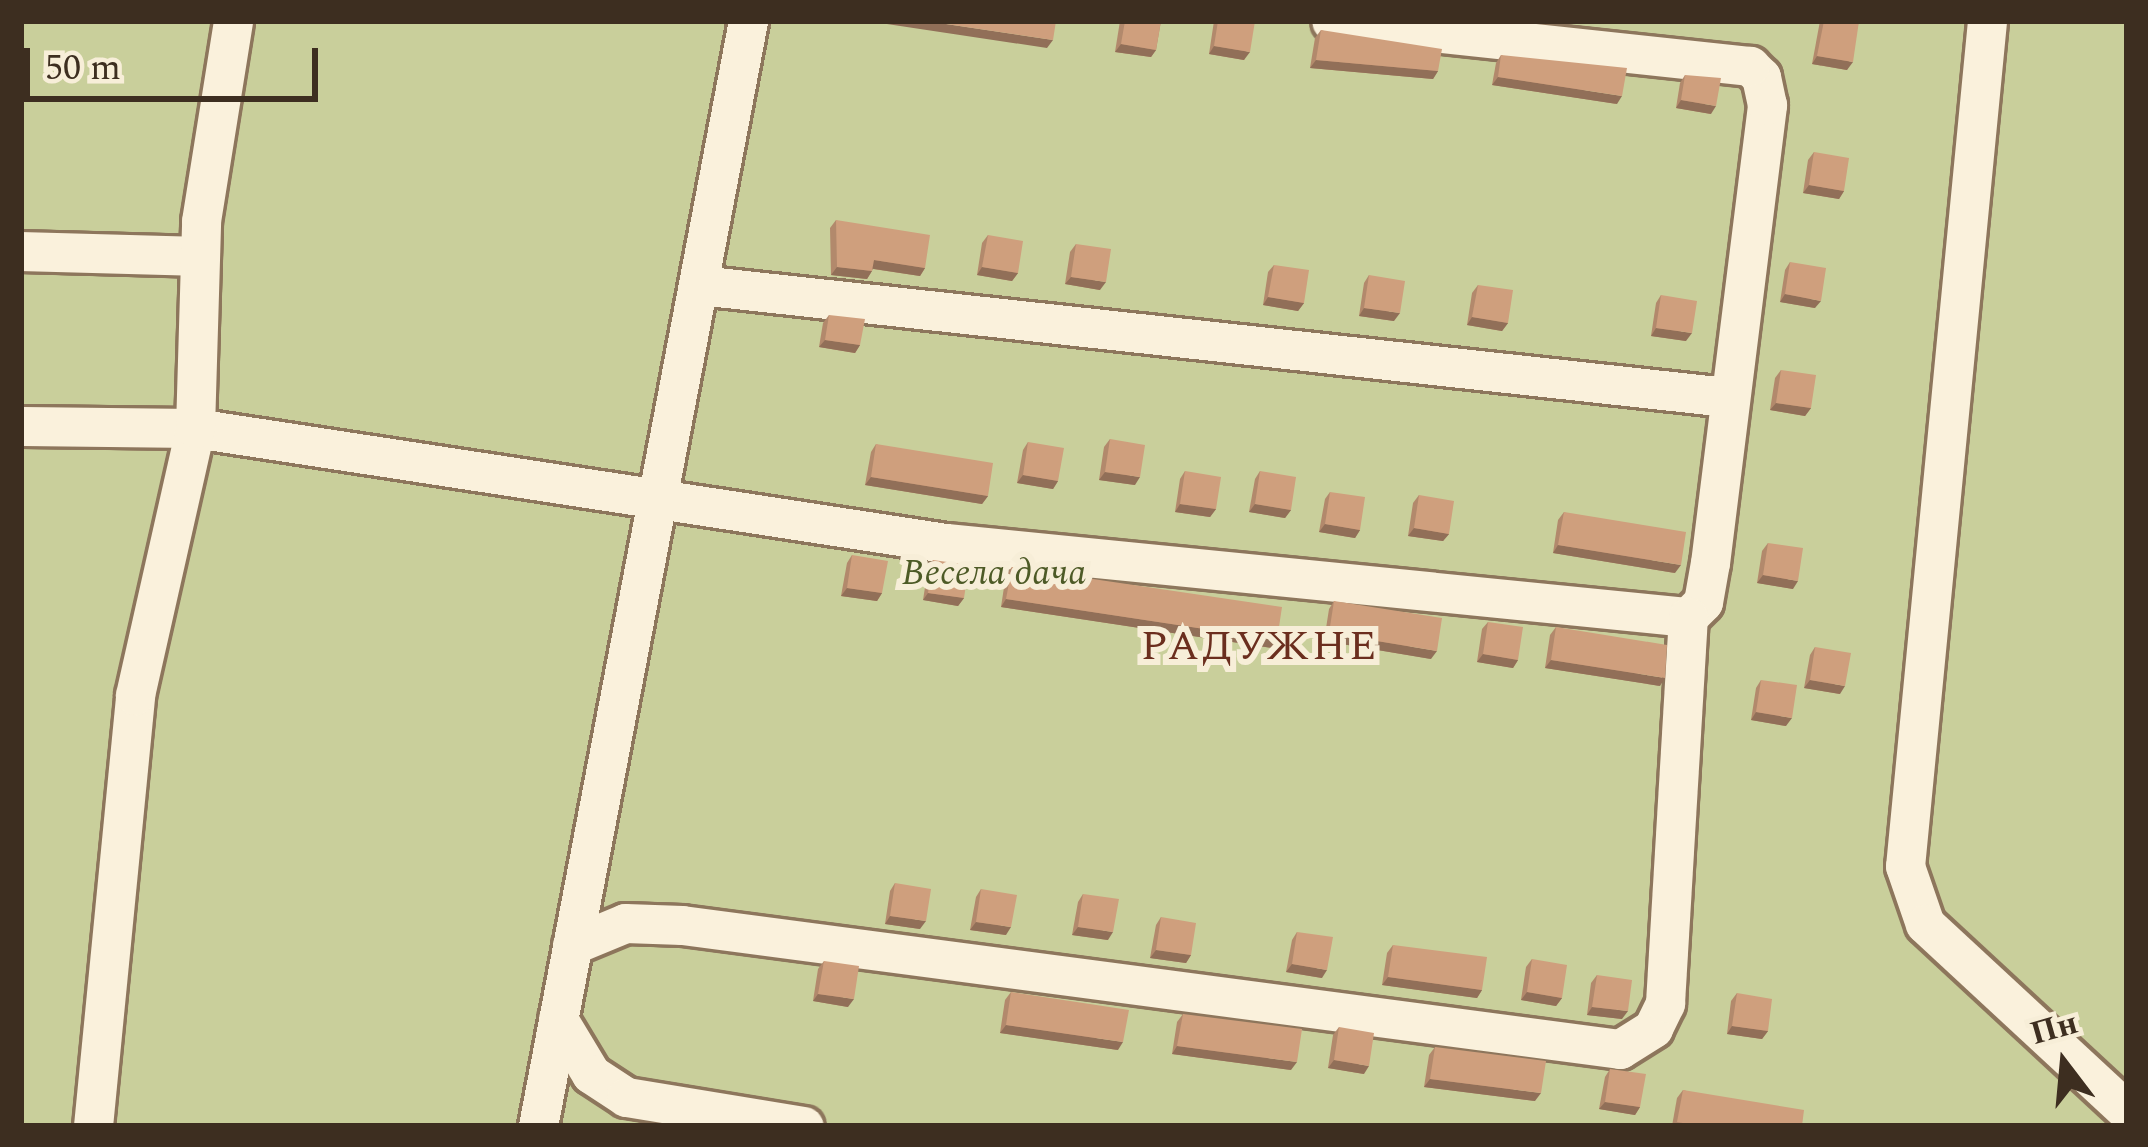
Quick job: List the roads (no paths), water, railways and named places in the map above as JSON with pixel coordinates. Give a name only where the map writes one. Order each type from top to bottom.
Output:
[{"type":"street","points":[[93,1126],[135,694],[195,428],[200,256],[233,21]]},
{"type":"street","points":[[538,1126],[748,21]]},
{"type":"street","points":[[572,945],[625,923],[682,925],[1620,1049],[1652,1028],[1664,1003],[1688,617],[1702,602],[1710,563],[1766,105],[1761,77],[1750,67],[1331,21]]},
{"type":"street","points":[[1987,21],[1905,866],[1909,896],[1925,924],[2127,1111]]},
{"type":"street","points":[[21,250],[200,256]]},
{"type":"street","points":[[699,285],[1727,397]]},
{"type":"street","points":[[21,426],[195,428],[946,543],[1688,617]]},
{"type":"street","points":[[558,1019],[591,1074],[626,1097],[804,1126]]},
{"type":"district","name":"РАДУЖНЕ","points":[[1260,647]]},
{"type":"park label","name":"Весела дача","points":[[994,574]]}]
